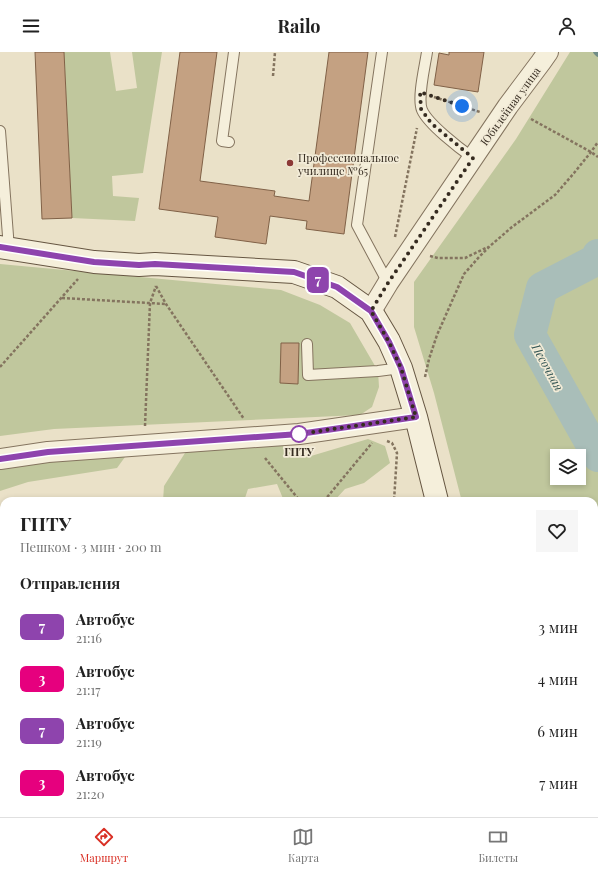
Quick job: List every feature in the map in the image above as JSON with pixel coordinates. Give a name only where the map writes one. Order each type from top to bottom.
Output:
[{"type":"street","name":"Юбилейная улица","points":[[371,311],[388,283],[403,247],[473,158],[508,106],[548,52]]},
{"type":"street","points":[[5,248],[94,262],[294,272],[337,287],[371,311],[389,342],[401,368],[416,417],[436,497]]},
{"type":"street","points":[[0,459],[48,452],[299,434],[416,417]]},
{"type":"lane","points":[[229,142],[222,141],[234,52]]},
{"type":"lane","points":[[382,52],[357,225],[388,283]]},
{"type":"lane","points":[[427,52],[420,92],[421,109],[431,123],[473,158]]},
{"type":"lane","points":[[0,131],[5,248]]},
{"type":"lane","points":[[307,344],[308,375],[378,371],[401,368]]},
{"type":"path","points":[[272,76],[275,52]]},
{"type":"path","points":[[420,92],[482,113]]},
{"type":"path","points":[[421,109],[403,247],[438,258],[465,258],[490,246]]},
{"type":"path","points":[[531,119],[598,157]]},
{"type":"path","points":[[424,382],[429,359],[437,335],[464,274],[490,246],[512,227],[555,195],[574,174],[598,142]]},
{"type":"path","points":[[0,367],[79,277]]},
{"type":"path","points":[[144,429],[150,303],[156,286],[166,304],[248,425]]},
{"type":"path","points":[[61,298],[166,304]]},
{"type":"path","points":[[327,497],[377,438]]},
{"type":"path","points":[[382,439],[392,443],[397,453],[394,497]]},
{"type":"path","points":[[265,458],[297,497]]},
{"type":"green space","points":[[64,52],[110,52],[116,91],[137,88],[132,52],[162,52],[143,173],[112,176],[113,196],[139,198],[135,221],[72,218]]},
{"type":"green space","points":[[570,52],[598,52],[598,497],[461,497],[434,393],[414,327],[414,282],[516,139]]},
{"type":"green space","points":[[0,264],[281,290],[320,305],[350,323],[378,371],[379,387],[372,407],[360,415],[54,429],[0,436]]},
{"type":"green space","points":[[368,439],[385,446],[390,463],[364,483],[345,489],[338,497],[282,497],[277,484],[248,489],[245,497],[163,497],[164,486],[185,453],[202,443],[276,440],[293,455],[311,456]]},
{"type":"green space","points":[[119,449],[125,457],[117,468],[28,482],[0,491],[0,462]]},
{"type":"building","points":[[35,52],[64,52],[72,218],[42,219]]},
{"type":"building","points":[[180,52],[217,52],[200,181],[275,191],[274,196],[309,201],[329,52],[368,52],[344,234],[306,229],[307,221],[270,216],[266,244],[215,237],[218,217],[159,209]]},
{"type":"building","points":[[449,52],[484,52],[478,92],[434,85],[439,53],[449,55]]},
{"type":"building","points":[[281,343],[299,343],[298,384],[280,383]]},
{"type":"waterway","name":"Песочная","points":[[598,255],[596,260],[542,288],[530,335],[598,456]]},
{"type":"bus line","name":"7","points":[[0,247],[94,262],[294,272],[337,287],[371,311],[389,342],[401,368],[416,417],[299,434],[48,452],[0,459]]},
{"type":"place","name":"Профессиональное училище №65","points":[[290,163]]},
{"type":"place","name":"ГПТУ","points":[[299,434]]},
{"type":"route","points":[[299,434],[416,417],[401,368],[389,342],[371,311],[388,283],[473,158],[431,123],[421,109],[420,92],[462,106]]}]
